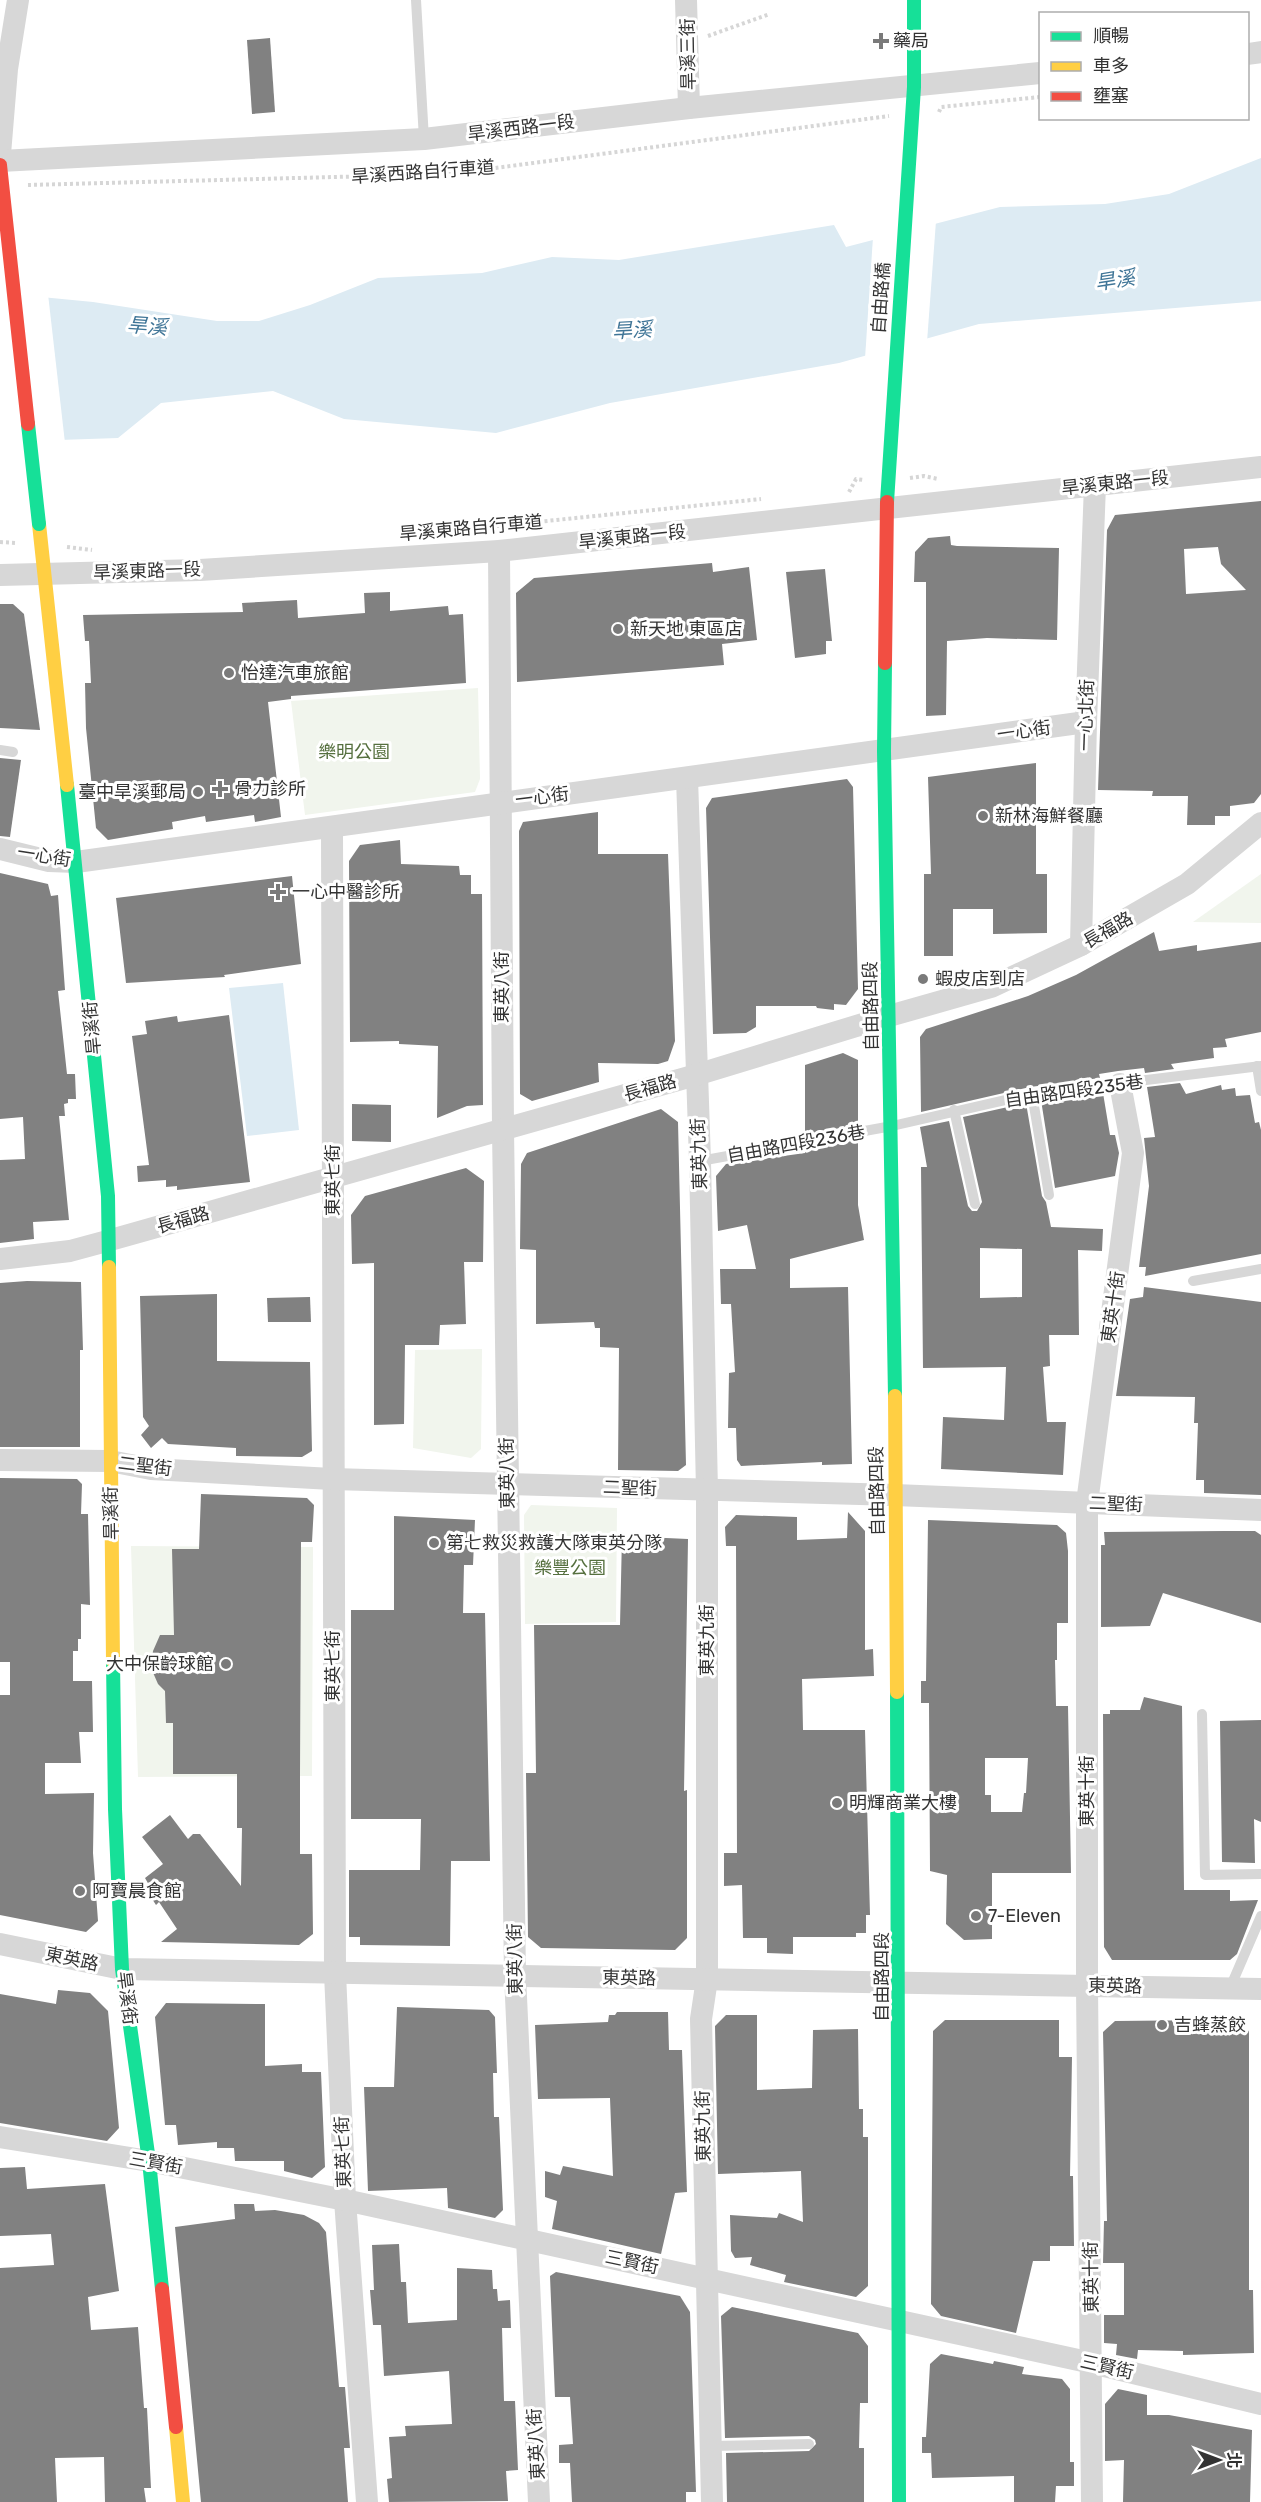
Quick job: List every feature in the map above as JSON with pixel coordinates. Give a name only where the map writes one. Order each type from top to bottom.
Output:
[{"type":"street","points":[[0,154],[7,69],[7,30],[18,0]]},
{"type":"street","name":"旱溪三街","points":[[686,0],[689,108]]},
{"type":"street","points":[[910,118],[914,87],[914,0]]},
{"type":"street","name":"旱溪西路一段","points":[[0,161],[424,139],[689,108],[1039,73]]},
{"type":"street","name":"自由路橋","points":[[887,480],[910,118]]},
{"type":"street","name":"旱溪街","points":[[0,165],[76,862],[108,1196],[115,1809],[122,1969],[149,2161],[183,2502]]},
{"type":"street","name":"旱溪東路一段","points":[[0,574],[200,570],[499,551],[1261,467]]},
{"type":"street","name":"自由路四段","points":[[887,480],[884,751],[892,1126],[896,1496],[900,1982],[899,2502]]},
{"type":"street","name":"一心北街","points":[[1081,945],[1095,485]]},
{"type":"street","name":"東英八街","points":[[499,551],[503,1129],[515,1975],[539,2502]]},
{"type":"street","name":"一心街","points":[[0,849],[49,861],[76,862],[332,829],[500,802],[1086,723]]},
{"type":"street","name":"東英九街","points":[[687,778],[700,1161],[706,1491],[707,1979],[701,2019],[712,2502]]},
{"type":"street","name":"長福路","points":[[0,1259],[70,1251],[107,1241],[696,1075],[991,987],[1081,945],[1186,884],[1261,822]]},
{"type":"street","name":"東英七街","points":[[332,829],[335,1973],[345,2200],[367,2502]]},
{"type":"street","name":"東英十街","points":[[1092,2502],[1087,1986],[1087,1503],[1133,1153],[1120,1084]]},
{"type":"street","name":"二聖街","points":[[0,1460],[110,1461],[151,1468],[332,1479],[896,1496],[1261,1510]]},
{"type":"street","name":"東英路","points":[[0,1944],[122,1969],[1261,1989]]},
{"type":"street","name":"三賢街","points":[[0,2137],[149,2161],[345,2200],[706,2277],[900,2323],[1092,2362],[1261,2404]]},
{"type":"lane","points":[[416,0],[424,139]]},
{"type":"lane","points":[[0,750],[13,752]]},
{"type":"lane","points":[[1259,1066],[1261,1091]]},
{"type":"lane","name":"自由路四段235巷","points":[[892,1126],[1032,1094],[1259,1066]]},
{"type":"lane","points":[[1032,1094],[1049,1195]]},
{"type":"lane","points":[[954,1110],[975,1204]]},
{"type":"lane","name":"自由路四段236巷","points":[[700,1161],[892,1126]]},
{"type":"lane","points":[[1193,1281],[1261,1269]]},
{"type":"lane","points":[[1202,1714],[1205,1875],[1261,1874]]},
{"type":"lane","points":[[1230,1988],[1261,1916]]},
{"type":"lane","points":[[710,2446],[809,2444]]},
{"type":"path","points":[[687,43],[770,14]]},
{"type":"path","name":"旱溪西路自行車道","points":[[24,186],[450,174],[879,116],[935,117],[941,107],[1039,97]]},
{"type":"path","points":[[839,493],[850,492],[856,480]]},
{"type":"path","name":"旱溪東路自行車道","points":[[440,531],[498,528],[762,499]]},
{"type":"path","points":[[0,542],[14,543]]},
{"type":"path","points":[[77,548],[99,551]]},
{"type":"green space","name":"樂明公園","points":[[478,688],[480,779],[475,792],[305,815],[291,701]]},
{"type":"green space","points":[[1261,874],[1261,923],[1193,922]]},
{"type":"green space","points":[[482,1349],[481,1449],[471,1458],[413,1448],[415,1350]]},
{"type":"green space","name":"樂豐公園","points":[[531,1505],[617,1508],[616,1622],[525,1624],[524,1515]]},
{"type":"green space","name":"大中保齡球館","points":[[131,1546],[313,1547],[312,1776],[138,1777]]},
{"type":"water","name":"旱溪","points":[[1261,158],[1261,301],[979,324],[839,363],[610,403],[496,433],[344,419],[273,391],[161,403],[118,438],[0,442],[0,293],[93,302],[217,321],[259,321],[310,305],[378,278],[482,273],[552,257],[619,260],[834,225],[846,247],[1000,207],[1105,204],[1169,194]]},
{"type":"water","points":[[283,983],[299,1130],[247,1136],[229,988]]},
{"type":"pier","points":[[936,221],[927,342],[865,359],[873,237]]},
{"type":"pier","points":[[0,290],[48,294],[65,443],[0,445]]},
{"type":"building","points":[[270,38],[275,112],[252,114],[247,40]]},
{"type":"building","points":[[1261,501],[1261,794],[1254,803],[1230,806],[1230,816],[1215,816],[1215,825],[1187,825],[1188,796],[1152,796],[1153,791],[1098,790],[1107,530],[1115,515]],"holes":[[[1218,547],[1221,564],[1246,590],[1186,594],[1184,549]]]},
{"type":"building","points":[[950,536],[951,545],[957,546],[1059,548],[1057,640],[987,638],[947,641],[946,715],[926,716],[926,582],[914,582],[915,552],[928,538]]},
{"type":"building","name":"新天地 東區店","points":[[712,563],[713,572],[749,567],[757,640],[722,644],[724,665],[517,682],[516,593],[534,578]]},
{"type":"building","points":[[825,569],[832,641],[826,641],[826,654],[795,658],[786,572]]},
{"type":"building","points":[[390,592],[390,611],[448,606],[449,615],[463,614],[466,683],[291,696],[291,699],[268,702],[281,817],[255,822],[254,815],[206,822],[205,816],[172,822],[173,829],[108,840],[96,828],[86,728],[85,683],[91,683],[89,641],[85,641],[83,615],[243,612],[242,603],[297,600],[298,618],[365,613],[364,593]]},
{"type":"building","points":[[0,604],[13,604],[24,614],[40,730],[0,728]]},
{"type":"building","points":[[0,758],[21,760],[10,837],[0,836]]},
{"type":"building","points":[[1036,763],[1036,874],[1047,874],[1047,933],[993,934],[993,909],[953,909],[953,956],[924,956],[924,874],[931,874],[928,777]]},
{"type":"building","points":[[847,779],[853,787],[858,989],[846,1005],[834,1004],[834,1010],[816,1006],[756,1006],[756,1027],[746,1033],[713,1034],[706,808],[712,798]]},
{"type":"building","points":[[598,812],[598,854],[668,854],[675,1041],[668,1061],[658,1064],[598,1063],[599,1082],[532,1101],[520,1094],[519,831],[523,822]]},
{"type":"building","points":[[400,840],[401,864],[459,866],[460,875],[471,875],[471,894],[482,894],[483,1105],[467,1106],[437,1118],[438,1046],[399,1044],[399,1041],[350,1042],[349,861],[360,845]]},
{"type":"building","points":[[0,873],[48,884],[51,896],[58,895],[65,990],[58,991],[67,1074],[75,1074],[76,1099],[68,1099],[68,1103],[64,1104],[65,1116],[59,1116],[69,1220],[33,1222],[34,1239],[0,1243],[0,1160],[25,1159],[23,1117],[0,1119]]},
{"type":"building","points":[[292,876],[301,964],[224,975],[225,977],[126,983],[116,898]]},
{"type":"building","points":[[1154,932],[1159,951],[1197,945],[1197,951],[1261,942],[1261,1032],[1225,1039],[1227,1047],[1213,1048],[1214,1058],[1171,1064],[1174,1069],[1145,1073],[1144,1068],[1099,1074],[1100,1078],[1030,1087],[921,1112],[920,1037],[926,1029],[1028,996],[1076,975]]},
{"type":"building","points":[[229,1015],[250,1182],[177,1190],[177,1186],[166,1187],[166,1180],[138,1182],[137,1166],[149,1165],[132,1036],[147,1034],[145,1021],[177,1016],[178,1022]]},
{"type":"building","points":[[843,1053],[858,1060],[858,1125],[805,1134],[805,1065]]},
{"type":"building","points":[[1180,1083],[1186,1094],[1221,1085],[1222,1090],[1235,1088],[1236,1096],[1250,1095],[1255,1123],[1259,1122],[1261,1130],[1261,1254],[1145,1276],[1146,1267],[1139,1267],[1149,1186],[1144,1138],[1155,1137],[1147,1087]]},
{"type":"building","points":[[1103,1093],[1110,1135],[1115,1135],[1119,1153],[1115,1176],[1055,1188],[1041,1100]]},
{"type":"building","points":[[1026,1103],[1042,1196],[1046,1202],[1051,1227],[1103,1229],[1102,1251],[1078,1250],[1079,1335],[1049,1335],[1050,1366],[1043,1367],[1047,1422],[1066,1422],[1063,1475],[941,1469],[943,1417],[1004,1420],[1006,1367],[923,1368],[921,1167],[927,1167],[920,1127],[949,1121],[968,1206],[972,1211],[977,1211],[982,1202],[963,1117]],"holes":[[[980,1248],[1022,1249],[1022,1297],[980,1298]]]},
{"type":"building","points":[[352,1104],[391,1105],[391,1142],[352,1141]]},
{"type":"building","points":[[661,1109],[678,1122],[686,1465],[678,1471],[618,1470],[619,1348],[600,1347],[600,1328],[595,1328],[594,1322],[536,1324],[536,1250],[520,1249],[521,1164],[527,1153]]},
{"type":"building","points":[[858,1140],[858,1205],[864,1240],[790,1259],[790,1288],[848,1287],[852,1464],[822,1465],[822,1462],[741,1466],[737,1460],[736,1428],[728,1428],[729,1373],[735,1372],[731,1304],[721,1304],[720,1269],[756,1269],[747,1225],[718,1231],[716,1176],[726,1164],[805,1153],[805,1149]]},
{"type":"building","points":[[466,1168],[484,1181],[483,1262],[464,1262],[466,1324],[440,1325],[439,1345],[405,1345],[404,1424],[374,1425],[374,1263],[352,1264],[351,1215],[365,1196]]},
{"type":"building","points":[[81,1282],[83,1350],[80,1350],[80,1447],[0,1447],[0,1283]]},
{"type":"building","points":[[1144,1287],[1261,1302],[1261,1495],[1204,1493],[1204,1480],[1196,1480],[1198,1423],[1194,1423],[1195,1397],[1116,1396],[1130,1299],[1143,1297]]},
{"type":"building","points":[[217,1294],[217,1361],[310,1362],[312,1451],[302,1457],[236,1456],[236,1448],[168,1444],[162,1438],[151,1448],[141,1435],[149,1426],[143,1417],[140,1296]]},
{"type":"building","points":[[310,1297],[311,1322],[268,1322],[267,1298]]},
{"type":"building","points":[[0,1478],[77,1479],[82,1484],[81,1514],[88,1514],[90,1605],[81,1604],[81,1639],[78,1639],[78,1651],[73,1651],[73,1681],[92,1681],[93,1732],[79,1732],[81,1763],[45,1763],[45,1794],[94,1793],[93,1853],[98,1921],[86,1932],[0,1915],[0,1695],[10,1695],[10,1662],[0,1662]]},
{"type":"building","points":[[201,1494],[307,1498],[314,1505],[312,1542],[301,1542],[300,1774],[300,1854],[312,1854],[313,1934],[299,1945],[161,1942],[177,1929],[159,1902],[156,1905],[145,1888],[149,1885],[145,1878],[163,1864],[142,1837],[170,1815],[188,1839],[193,1834],[200,1834],[241,1886],[242,1828],[237,1828],[237,1774],[173,1774],[173,1723],[166,1723],[165,1691],[158,1684],[151,1668],[153,1651],[160,1635],[174,1635],[172,1549],[199,1549]]},
{"type":"building","points":[[848,1512],[865,1531],[865,1650],[873,1649],[874,1676],[802,1679],[803,1730],[865,1730],[870,1915],[866,1915],[866,1933],[856,1933],[856,1937],[793,1937],[793,1954],[767,1953],[767,1938],[743,1938],[742,1885],[724,1886],[724,1853],[737,1853],[736,1546],[726,1546],[725,1527],[736,1515],[797,1517],[797,1540],[847,1538]]},
{"type":"building","points":[[394,1516],[475,1520],[473,1565],[464,1565],[463,1613],[485,1613],[490,1861],[451,1861],[450,1946],[360,1945],[360,1937],[349,1937],[349,1870],[420,1870],[421,1819],[351,1819],[351,1610],[394,1610]]},
{"type":"building","points":[[928,1520],[1057,1525],[1066,1533],[1068,1623],[1057,1623],[1057,1660],[1055,1660],[1056,1706],[1068,1706],[1071,1873],[992,1873],[992,1939],[964,1940],[946,1924],[947,1875],[930,1871],[929,1703],[921,1703],[921,1681],[926,1681]],"holes":[[[985,1758],[1028,1758],[1026,1793],[1024,1793],[1022,1812],[991,1812],[991,1795],[985,1795]]]},
{"type":"building","points":[[1255,1531],[1261,1535],[1261,1623],[1163,1593],[1150,1626],[1101,1627],[1101,1545],[1105,1545],[1104,1532]]},
{"type":"building","points":[[622,1536],[688,1539],[684,1791],[687,1790],[687,1938],[675,1950],[541,1948],[528,1937],[526,1773],[536,1773],[534,1625],[620,1625]]},
{"type":"building","points":[[1144,1697],[1182,1706],[1184,1890],[1230,1890],[1230,1901],[1258,1900],[1237,1954],[1230,1960],[1112,1960],[1104,1947],[1103,1714],[1110,1714],[1110,1710],[1140,1710]]},
{"type":"building","points":[[1261,1720],[1261,1822],[1254,1819],[1255,1863],[1222,1862],[1220,1721]]},
{"type":"building","points":[[58,1990],[90,1993],[108,2011],[119,2128],[107,2141],[0,2123],[0,1994],[56,2004]]},
{"type":"building","points":[[166,2003],[265,2004],[265,2066],[302,2064],[302,2072],[321,2072],[325,2167],[312,2178],[284,2171],[284,2161],[235,2161],[234,2148],[217,2148],[217,2142],[178,2145],[176,2125],[165,2125],[155,2017]]},
{"type":"building","points":[[397,2007],[489,2010],[495,2017],[497,2073],[493,2073],[494,2117],[499,2117],[503,2210],[495,2218],[448,2208],[447,2188],[368,2191],[364,2087],[394,2087]]},
{"type":"building","points":[[617,2012],[668,2012],[669,2050],[682,2050],[687,2192],[675,2193],[661,2254],[552,2229],[557,2201],[545,2197],[545,2171],[560,2175],[563,2166],[613,2176],[610,2098],[538,2099],[535,2025],[608,2022],[609,2015],[615,2015]]},
{"type":"building","points":[[726,2015],[757,2015],[757,2090],[812,2088],[813,2030],[858,2029],[859,2109],[863,2109],[863,2137],[868,2137],[868,2286],[856,2297],[784,2282],[786,2275],[750,2265],[752,2257],[735,2258],[731,2251],[730,2215],[777,2218],[779,2213],[803,2222],[801,2171],[718,2174],[715,2026]]},
{"type":"building","points":[[945,2020],[1059,2020],[1059,2057],[1072,2057],[1070,2176],[1073,2176],[1074,2246],[1050,2246],[1050,2261],[1033,2261],[1016,2333],[941,2316],[931,2304],[933,2031]]},
{"type":"building","points":[[1218,2020],[1222,2027],[1243,2028],[1249,2031],[1249,2290],[1253,2290],[1254,2353],[1183,2355],[1183,2351],[1138,2350],[1137,2359],[1116,2355],[1117,2344],[1104,2343],[1104,2315],[1124,2315],[1124,2263],[1103,2263],[1104,2221],[1107,2221],[1103,2032],[1115,2021]]},
{"type":"building","points":[[25,2167],[27,2189],[105,2184],[119,2291],[88,2297],[91,2330],[138,2327],[144,2408],[147,2408],[151,2488],[144,2488],[146,2502],[105,2502],[104,2457],[55,2458],[57,2502],[0,2502],[0,2268],[54,2265],[51,2234],[0,2236],[0,2168]]},
{"type":"building","points":[[234,2204],[254,2204],[255,2211],[275,2210],[304,2215],[319,2223],[326,2232],[339,2387],[345,2387],[350,2448],[344,2448],[348,2502],[201,2502],[175,2227],[235,2219]]},
{"type":"building","points":[[399,2244],[401,2282],[406,2282],[408,2323],[457,2320],[457,2268],[492,2270],[493,2289],[497,2289],[498,2301],[510,2300],[511,2328],[502,2328],[504,2401],[515,2401],[518,2470],[506,2471],[508,2501],[389,2502],[387,2479],[392,2478],[389,2437],[406,2436],[405,2426],[452,2424],[449,2371],[384,2376],[381,2325],[373,2325],[370,2290],[374,2290],[372,2245]]},
{"type":"building","points":[[556,2272],[680,2296],[690,2312],[696,2492],[686,2492],[686,2502],[572,2502],[570,2463],[559,2463],[559,2445],[573,2444],[570,2397],[555,2397],[550,2276]]},
{"type":"building","points":[[732,2307],[858,2333],[868,2346],[868,2403],[860,2403],[859,2448],[864,2448],[864,2502],[727,2502],[726,2453],[809,2451],[816,2444],[815,2440],[809,2436],[725,2438],[721,2316]]},
{"type":"building","points":[[941,2354],[993,2364],[994,2361],[1024,2367],[1022,2374],[1062,2379],[1070,2389],[1070,2462],[1074,2462],[1074,2486],[1056,2486],[1055,2502],[1014,2502],[1014,2476],[932,2478],[931,2453],[922,2453],[922,2437],[926,2437],[930,2364]]},
{"type":"building","points":[[1118,2389],[1147,2395],[1147,2415],[1169,2415],[1252,2430],[1250,2502],[1123,2502],[1124,2460],[1105,2461],[1105,2404]]},
{"type":"traffic: fast","points":[[887,502],[914,87],[914,0]]},
{"type":"traffic: fast","points":[[28,424],[39,524]]},
{"type":"traffic: fast","points":[[885,663],[884,751],[895,1396]]},
{"type":"traffic: fast","points":[[67,785],[108,1196],[109,1267]]},
{"type":"traffic: fast","points":[[113,1661],[115,1809],[122,1969],[149,2161],[162,2289]]},
{"type":"traffic: fast","points":[[897,1692],[899,2502]]},
{"type":"traffic: slow","points":[[39,524],[67,785]]},
{"type":"traffic: slow","points":[[109,1267],[113,1661]]},
{"type":"traffic: slow","points":[[895,1396],[897,1692]]},
{"type":"traffic: slow","points":[[176,2427],[183,2502]]},
{"type":"traffic: jam","points":[[0,165],[28,424]]},
{"type":"traffic: jam","points":[[885,663],[887,502]]},
{"type":"traffic: jam","points":[[162,2289],[176,2427]]},
{"type":"place","name":"藥局","points":[[881,41]]},
{"type":"place","name":"新天地 東區店","points":[[618,629]]},
{"type":"place","name":"怡達汽車旅館","points":[[229,673]]},
{"type":"place","name":"骨力診所","points":[[220,789]]},
{"type":"place","name":"臺中旱溪郵局","points":[[198,792]]},
{"type":"place","name":"新林海鮮餐廳","points":[[983,816]]},
{"type":"place","name":"一心中醫診所","points":[[278,892]]},
{"type":"place","name":"蝦皮店到店","points":[[923,979]]},
{"type":"place","name":"第七救災救護大隊東英分隊","points":[[434,1543]]},
{"type":"place","name":"大中保齡球館","points":[[226,1664]]},
{"type":"place","name":"明輝商業大樓","points":[[837,1803]]},
{"type":"place","name":"阿寶晨食館","points":[[80,1891]]},
{"type":"place","name":"7-Eleven","points":[[976,1916]]},
{"type":"place","name":"吉蜂蒸餃","points":[[1162,2025]]}]
